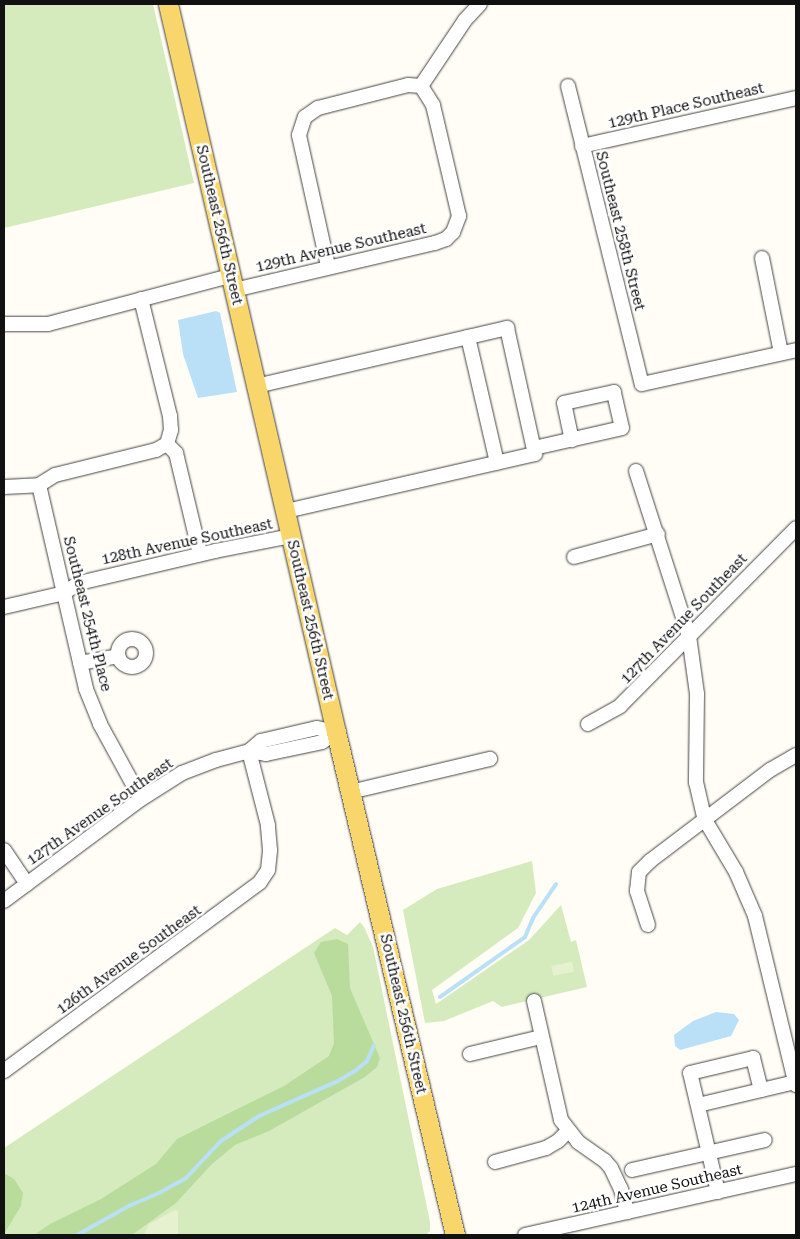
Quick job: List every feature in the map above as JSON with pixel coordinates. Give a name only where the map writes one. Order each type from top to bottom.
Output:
[{"type":"main road","name":"Southeast 256th Street","points":[[168,4],[350,792],[456,1235]]},
{"type":"street","points":[[328,266],[299,135],[305,117],[310,111],[318,108],[408,85],[421,86],[465,20],[480,4]]},
{"type":"street","name":"129th Avenue Southeast","points":[[4,324],[48,324],[141,299],[328,266],[435,242],[453,232],[459,216],[433,105],[421,86]]},
{"type":"street","name":"Southeast 258th Street","points":[[568,86],[642,384],[781,353]]},
{"type":"street","name":"129th Place Southeast","points":[[582,146],[796,98]]},
{"type":"street","points":[[762,258],[781,353],[796,350]]},
{"type":"street","points":[[4,487],[39,485],[55,475],[156,450],[167,444],[171,430],[170,416],[141,299]]},
{"type":"street","points":[[256,386],[507,328],[535,454],[286,511]]},
{"type":"street","points":[[468,337],[497,463]]},
{"type":"street","points":[[534,448],[572,440],[622,428],[614,392],[564,403],[572,440]]},
{"type":"street","points":[[167,444],[176,453],[200,554]]},
{"type":"street","points":[[636,471],[658,534],[689,636],[697,694],[696,782],[705,820],[736,872],[755,916],[796,1084],[698,1105]]},
{"type":"street","name":"Southeast 254th Place","points":[[39,485],[86,688],[100,724],[141,799]]},
{"type":"street","name":"127th Avenue Southeast","points":[[588,724],[620,706],[796,528]]},
{"type":"street","points":[[574,557],[658,534]]},
{"type":"street","name":"128th Avenue Southeast","points":[[4,607],[64,593],[79,583],[200,554],[292,536]]},
{"type":"street","points":[[80,662],[118,656]]},
{"type":"street","name":"127th Avenue Southeast","points":[[4,901],[141,799],[182,773],[216,760],[249,752],[266,754],[322,742],[336,732]]},
{"type":"street","name":"126th Avenue Southeast","points":[[4,1071],[247,894],[260,882],[268,870],[270,850],[268,824],[249,752]]},
{"type":"street","points":[[648,925],[637,891],[639,872],[650,861],[770,770],[796,755]]},
{"type":"street","points":[[350,792],[490,759]]},
{"type":"street","points":[[4,850],[27,884]]},
{"type":"street","points":[[534,1001],[557,1112],[568,1131],[611,1168],[621,1189],[627,1212]]},
{"type":"street","points":[[470,1054],[541,1037]]},
{"type":"street","points":[[718,1192],[690,1073],[753,1058],[761,1090]]},
{"type":"street","points":[[495,1162],[546,1148],[558,1141],[568,1131]]},
{"type":"street","points":[[632,1170],[765,1140]]},
{"type":"street","name":"124th Avenue Southeast","points":[[525,1235],[584,1229],[627,1212],[796,1174]]},
{"type":"green space","points":[[4,4],[153,4],[194,183],[4,228]]},
{"type":"green space","points":[[532,861],[536,893],[518,928],[432,990],[436,1004],[529,940],[561,905],[571,942],[576,940],[587,987],[502,1007],[493,1001],[444,1021],[425,1023],[403,910],[437,889]]},
{"type":"green space","points":[[360,922],[373,947],[430,1222],[430,1231],[426,1235],[4,1235],[4,1148],[335,928],[347,935]]},
{"type":"green space","points":[[337,939],[348,944],[350,988],[380,1058],[377,1067],[365,1077],[269,1131],[235,1145],[212,1164],[176,1203],[132,1235],[34,1235],[50,1224],[101,1199],[156,1164],[177,1139],[284,1086],[329,1056],[334,1043],[332,996],[314,953],[321,942]]},
{"type":"green space","points":[[572,962],[574,972],[553,976],[551,966]]},
{"type":"green space","points":[[4,1173],[14,1179],[23,1193],[21,1206],[4,1234]]},
{"type":"green space","points":[[175,1210],[178,1211],[178,1235],[144,1235],[149,1224]]},
{"type":"water","points":[[216,311],[220,313],[237,392],[198,398],[183,354],[178,320]]},
{"type":"water","points":[[716,1012],[734,1014],[739,1020],[731,1036],[680,1050],[675,1046],[674,1035],[693,1021]]},
{"type":"waterway","points":[[440,997],[525,937],[533,918],[556,884]]},
{"type":"waterway","points":[[77,1235],[131,1205],[159,1193],[186,1178],[221,1141],[259,1116],[338,1081],[356,1070],[367,1061],[374,1045]]}]
